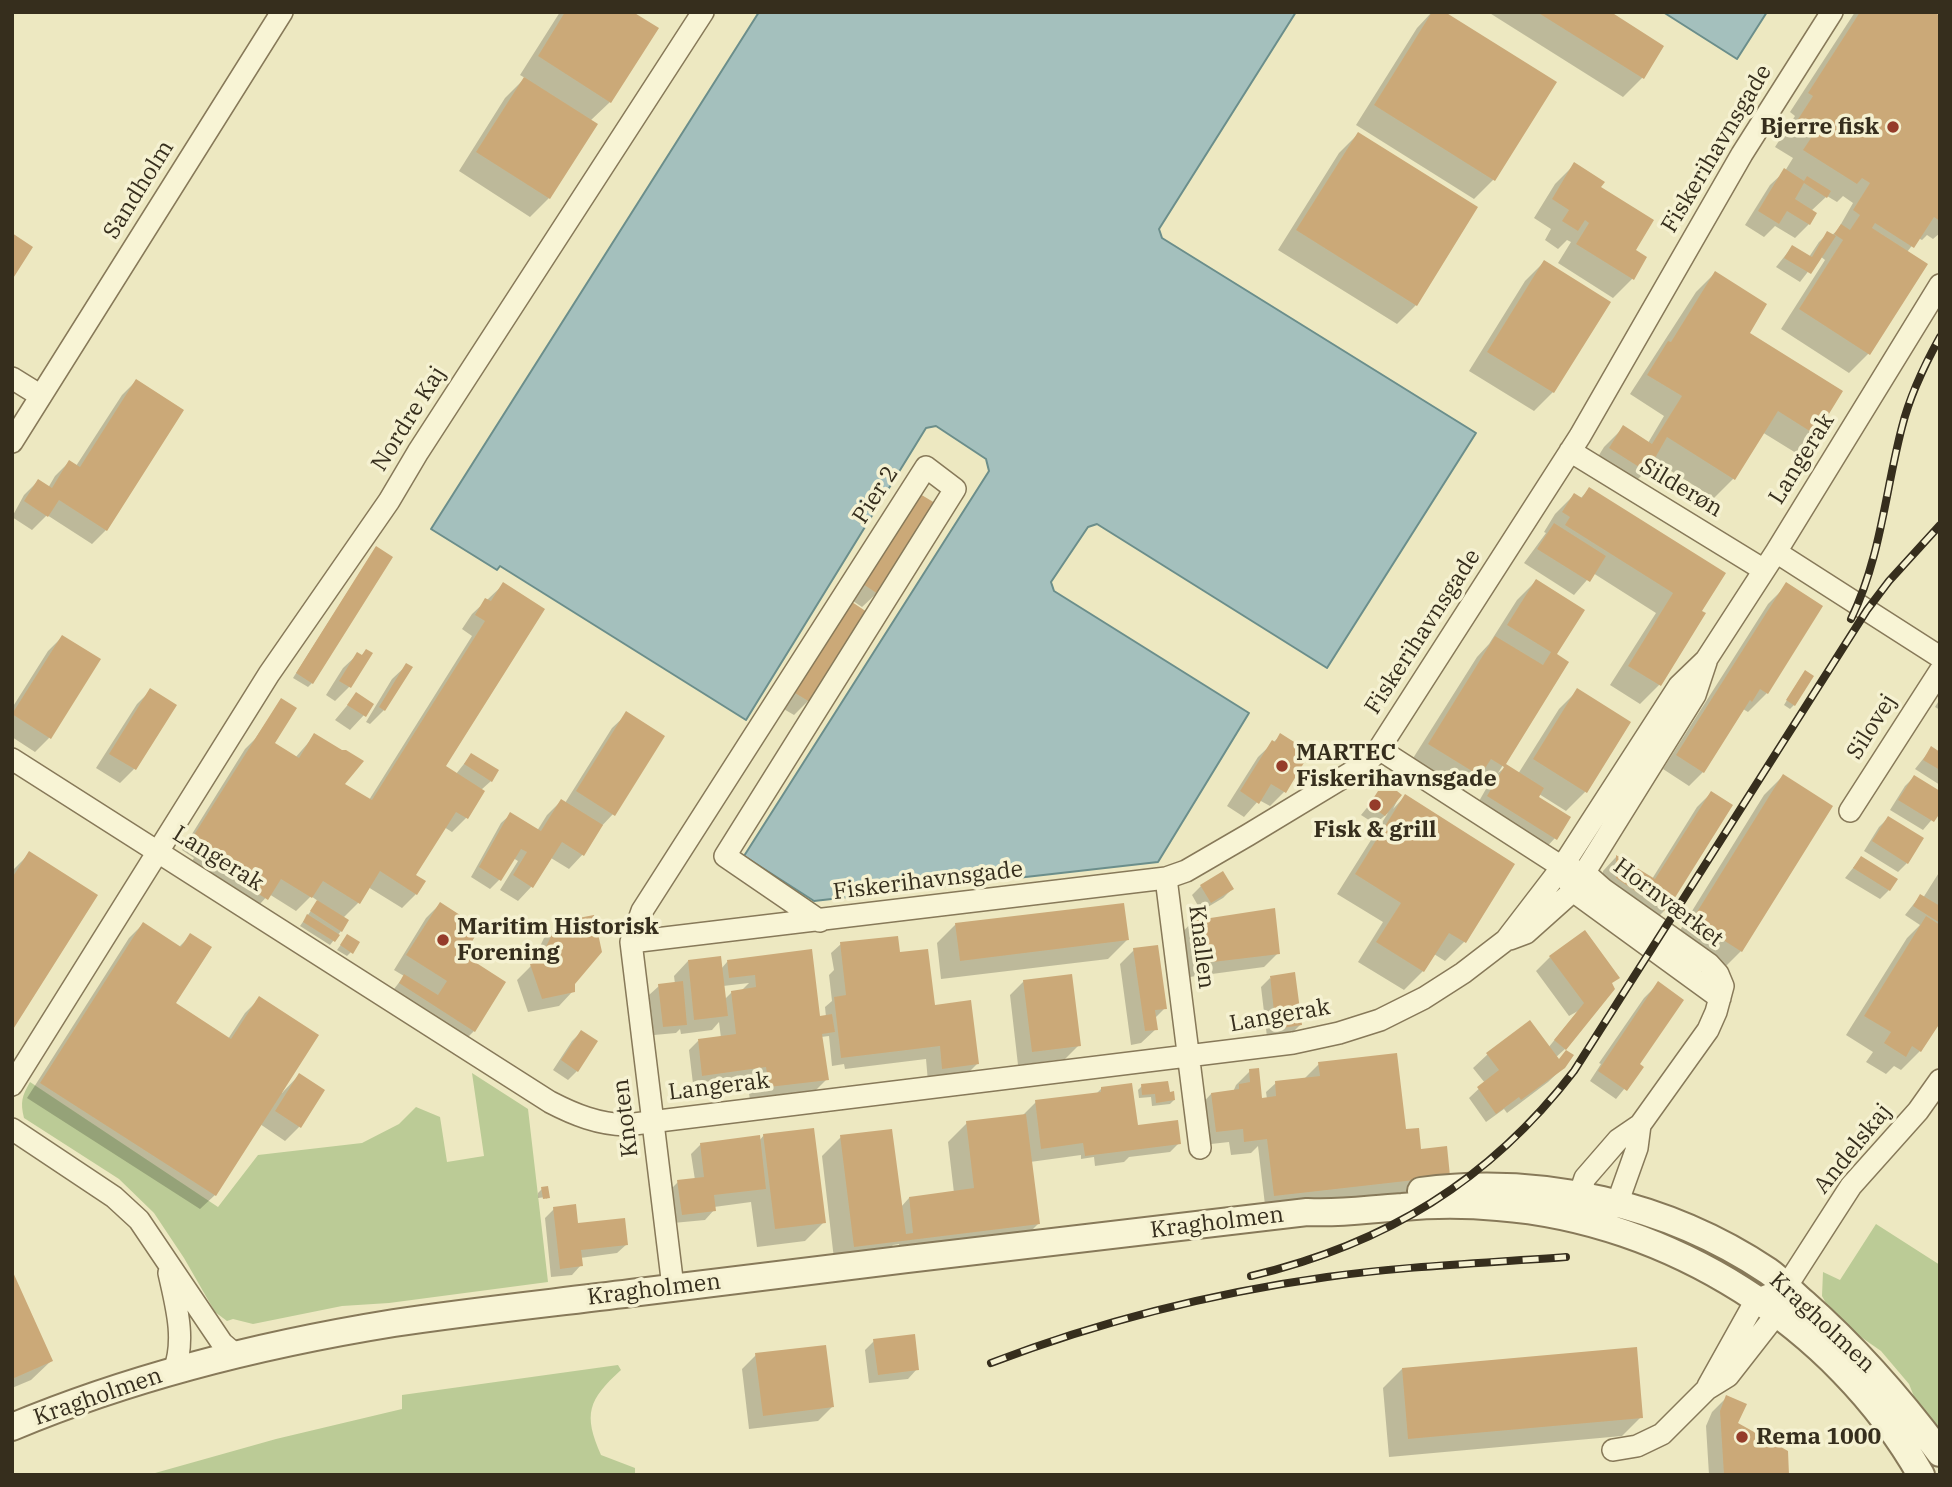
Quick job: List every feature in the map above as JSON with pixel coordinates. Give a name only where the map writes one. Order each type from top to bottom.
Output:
[{"type":"street","name":"Sandholm","points":[[12,442],[282,12]]},
{"type":"street","name":"Nordre Kaj","points":[[12,1085],[262,685],[389,501],[704,12]]},
{"type":"street","name":"Fiskerihavnsgade","points":[[631,942],[1166,878],[1186,871],[1367,763],[1379,749],[1570,451],[1742,154],[1832,12]]},
{"type":"street","name":"Langerak","points":[[12,759],[550,1102],[568,1112],[608,1124],[626,1125],[1189,1058],[1293,1043],[1339,1033],[1380,1020],[1424,998],[1464,973],[1506,940],[1562,867],[1679,687],[1706,660],[1940,285]]},
{"type":"street","points":[[12,378],[41,396]]},
{"type":"street","name":"Silderøn","points":[[1570,451],[1940,657]]},
{"type":"street","name":"Pier 2","points":[[631,942],[642,911],[926,467],[955,489],[724,856],[820,921]]},
{"type":"street","name":"Langerak","points":[[1506,940],[1526,933],[1573,891],[1695,695],[1706,660]]},
{"type":"street","name":"Silovej","points":[[1850,811],[1940,671]]},
{"type":"street","name":"Hornværket","points":[[1379,749],[1562,867],[1585,873],[1604,890],[1709,964],[1718,974],[1723,986],[1720,998],[1573,891],[1562,867]]},
{"type":"street","name":"Knallen","points":[[1166,878],[1200,1148]]},
{"type":"street","name":"Knoten","points":[[631,942],[673,1287]]},
{"type":"street","points":[[1640,1125],[1637,1148],[1616,1204],[1594,1223],[1579,1196],[1585,1178],[1618,1140],[1640,1125],[1708,1030],[1720,998]]},
{"type":"street","name":"Andelskaj","points":[[1786,1287],[1851,1186],[1918,1111],[1940,1080]]},
{"type":"street","points":[[12,1129],[114,1197],[139,1220],[222,1343],[236,1355]]},
{"type":"street","name":"Kragholmen","points":[[1307,1212],[1340,1202],[1456,1187],[1507,1187],[1579,1196],[1647,1212],[1707,1238],[1769,1272],[1832,1327],[1867,1363],[1940,1453]]},
{"type":"street","name":"Kragholmen","points":[[12,1427],[79,1400],[174,1371],[307,1339],[396,1323],[673,1287],[1307,1212],[1342,1214],[1430,1205],[1494,1206],[1594,1223],[1661,1247],[1720,1277],[1767,1306],[1850,1377],[1893,1431],[1921,1475]]},
{"type":"street","points":[[166,1260],[178,1316],[180,1354],[174,1371]]},
{"type":"street","points":[[1613,1450],[1637,1446],[1662,1434],[1707,1389],[1767,1306],[1786,1287]]},
{"type":"green space","points":[[472,1073],[528,1109],[548,1282],[389,1303],[342,1306],[253,1324],[233,1319],[227,1321],[215,1312],[154,1213],[119,1179],[24,1118],[22,1108],[30,1082],[218,1207],[258,1155],[362,1143],[399,1124],[416,1107],[440,1117],[447,1162],[484,1156]]},
{"type":"green space","points":[[1876,1224],[1940,1265],[1940,1439],[1919,1409],[1909,1384],[1881,1351],[1829,1309],[1822,1296],[1823,1272],[1840,1280]]},
{"type":"green space","points":[[618,1365],[621,1370],[595,1399],[592,1429],[601,1455],[635,1468],[635,1475],[148,1475],[276,1439],[402,1409],[402,1395]]},
{"type":"water","points":[[759,12],[1296,12],[1159,229],[1162,238],[1476,433],[1327,668],[1097,524],[1088,527],[1051,582],[1054,591],[1249,713],[1158,862],[814,901],[744,856],[989,471],[986,459],[936,426],[926,428],[746,720],[500,566],[497,570],[431,529]]},
{"type":"water","points":[[1663,12],[1767,12],[1737,59]]},
{"type":"building","points":[[565,12],[633,12],[659,28],[611,103],[538,56]]},
{"type":"building","points":[[1432,12],[1445,12],[1557,82],[1495,181],[1374,105]]},
{"type":"building","points":[[1537,12],[1611,12],[1664,46],[1644,79]]},
{"type":"building","points":[[1860,12],[1934,12],[1940,16],[1940,221],[1934,217],[1914,248],[1875,223],[1872,228],[1928,264],[1870,355],[1799,309],[1843,240],[1834,234],[1841,224],[1850,230],[1860,215],[1853,210],[1870,183],[1862,178],[1857,184],[1803,150],[1811,138],[1793,127],[1813,96],[1808,93]]},
{"type":"building","points":[[524,77],[598,124],[550,199],[476,152]]},
{"type":"building","points":[[1358,132],[1478,207],[1417,306],[1296,230]]},
{"type":"building","points":[[1574,162],[1605,182],[1601,187],[1654,220],[1636,250],[1647,257],[1634,280],[1576,244],[1589,223],[1585,220],[1578,231],[1562,221],[1569,210],[1552,199]]},
{"type":"building","points":[[1784,168],[1804,181],[1807,176],[1831,191],[1827,198],[1804,183],[1795,199],[1817,213],[1810,225],[1787,211],[1779,224],[1758,211]]},
{"type":"building","points":[[1827,231],[1836,236],[1811,274],[1784,258],[1792,245],[1812,257]]},
{"type":"building","points":[[12,233],[33,247],[12,280]]},
{"type":"building","points":[[1544,260],[1611,302],[1554,393],[1487,352]]},
{"type":"building","points":[[1715,271],[1767,304],[1750,333],[1843,391],[1816,435],[1778,411],[1735,480],[1667,437],[1647,472],[1609,448],[1623,425],[1652,444],[1682,396],[1647,375]]},
{"type":"building","points":[[136,379],[184,410],[107,531],[59,500],[48,517],[24,501],[38,479],[52,488],[69,460],[80,467]]},
{"type":"building","points":[[1589,487],[1726,573],[1702,611],[1706,613],[1661,686],[1628,666],[1673,593],[1565,525],[1570,517],[1562,512],[1574,493],[1582,498]]},
{"type":"building","points":[[920,494],[935,503],[878,594],[863,584]]},
{"type":"building","points":[[1554,523],[1606,556],[1590,582],[1537,549]]},
{"type":"building","points":[[376,546],[393,557],[313,684],[296,673]]},
{"type":"building","points":[[1536,579],[1585,610],[1557,654],[1569,662],[1506,764],[1544,788],[1539,797],[1571,817],[1557,840],[1487,796],[1504,767],[1491,759],[1480,776],[1428,744],[1495,636],[1543,665],[1551,652],[1507,625]]},
{"type":"building","points":[[503,582],[545,609],[446,766],[485,791],[468,819],[456,812],[416,875],[426,881],[417,895],[380,871],[360,904],[323,881],[312,898],[281,879],[268,900],[199,856],[207,843],[194,835],[281,698],[297,708],[275,743],[299,758],[314,733],[346,750],[364,761],[345,784],[372,800],[485,621],[475,615],[485,598],[491,601]]},
{"type":"building","points":[[1786,582],[1823,606],[1768,694],[1760,689],[1752,702],[1750,700],[1704,773],[1676,755]]},
{"type":"building","points":[[852,602],[867,612],[810,702],[795,693]]},
{"type":"building","points":[[62,635],[101,659],[51,739],[12,714]]},
{"type":"building","points":[[366,649],[373,653],[351,688],[339,681],[357,652],[362,655]]},
{"type":"building","points":[[406,663],[413,667],[385,711],[379,707]]},
{"type":"building","points":[[1805,670],[1814,676],[1795,706],[1786,700]]},
{"type":"building","points":[[150,688],[177,705],[136,770],[109,754]]},
{"type":"building","points":[[1577,688],[1631,722],[1587,793],[1533,759]]},
{"type":"building","points":[[356,692],[374,704],[366,717],[347,705]]},
{"type":"building","points":[[626,711],[665,736],[615,816],[576,791]]},
{"type":"building","points":[[1280,733],[1302,747],[1296,756],[1305,761],[1286,793],[1271,784],[1259,804],[1240,791],[1272,740],[1275,742]]},
{"type":"building","points":[[1931,746],[1940,752],[1940,770],[1923,760]]},
{"type":"building","points":[[471,753],[499,770],[492,782],[464,764]]},
{"type":"building","points":[[1783,774],[1833,806],[1742,952],[1692,920]]},
{"type":"building","points":[[1914,775],[1940,791],[1940,813],[1934,822],[1898,800]]},
{"type":"building","points":[[1378,791],[1397,791],[1402,795],[1385,816],[1369,805]]},
{"type":"building","points":[[1711,791],[1733,805],[1666,912],[1616,878],[1616,855],[1655,879]]},
{"type":"building","points":[[1405,794],[1515,864],[1466,943],[1449,933],[1424,972],[1376,942],[1401,903],[1355,874]]},
{"type":"building","points":[[561,799],[603,825],[584,856],[562,842],[533,888],[513,875],[527,852],[521,849],[501,881],[479,867],[510,812],[541,831]]},
{"type":"building","points":[[1888,816],[1924,838],[1908,864],[1872,841]]},
{"type":"building","points":[[29,851],[98,895],[12,1031],[12,878]]},
{"type":"building","points":[[1861,856],[1898,879],[1890,891],[1853,868]]},
{"type":"building","points":[[1223,871],[1234,889],[1211,903],[1200,885]]},
{"type":"building","points":[[1920,894],[1940,906],[1940,923],[1913,906]]},
{"type":"building","points":[[317,900],[349,920],[342,932],[310,911]]},
{"type":"building","points":[[440,902],[480,928],[464,955],[506,982],[475,1032],[399,983],[404,974],[438,995],[447,981],[406,955]]},
{"type":"building","points":[[1124,903],[1129,940],[960,961],[955,923]]},
{"type":"building","points":[[1275,908],[1280,954],[1196,964],[1191,921]]},
{"type":"building","points":[[307,914],[340,935],[335,942],[303,922]]},
{"type":"building","points":[[594,915],[602,952],[575,984],[575,992],[542,999],[530,964],[539,961],[558,922]]},
{"type":"building","points":[[1926,916],[1940,925],[1940,1023],[1921,1052],[1912,1046],[1906,1057],[1884,1043],[1891,1032],[1864,1016]]},
{"type":"building","points":[[143,922],[181,947],[190,933],[212,947],[176,1003],[231,1039],[259,996],[319,1035],[216,1196],[40,1083]]},
{"type":"building","points":[[1585,930],[1620,978],[1612,983],[1615,989],[1566,1050],[1554,1040],[1584,1003],[1549,956]]},
{"type":"building","points":[[347,934],[360,942],[353,954],[340,945]]},
{"type":"building","points":[[898,936],[900,952],[928,949],[935,1005],[971,1000],[979,1064],[942,1069],[940,1046],[841,1058],[834,997],[846,995],[840,942]]},
{"type":"building","points":[[1158,945],[1167,1009],[1155,1010],[1158,1030],[1145,1031],[1133,948]]},
{"type":"building","points":[[812,949],[820,1016],[832,1014],[835,1032],[822,1034],[829,1080],[769,1087],[766,1067],[702,1076],[698,1039],[736,1034],[731,991],[756,987],[755,975],[729,978],[727,960]]},
{"type":"building","points":[[721,956],[728,1016],[694,1020],[688,960]]},
{"type":"building","points":[[1295,972],[1302,1025],[1276,1029],[1270,976]]},
{"type":"building","points":[[1072,974],[1081,1046],[1032,1052],[1023,980]]},
{"type":"building","points":[[683,981],[687,1025],[663,1027],[658,984]]},
{"type":"building","points":[[1658,981],[1684,1000],[1640,1064],[1644,1067],[1627,1091],[1598,1071]]},
{"type":"building","points":[[1530,1020],[1559,1059],[1566,1050],[1574,1055],[1565,1068],[1521,1100],[1519,1097],[1496,1114],[1477,1087],[1499,1070],[1486,1053]]},
{"type":"building","points":[[581,1030],[598,1041],[578,1072],[561,1060]]},
{"type":"building","points":[[1397,1053],[1406,1129],[1419,1128],[1421,1149],[1447,1146],[1450,1176],[1274,1196],[1267,1139],[1244,1142],[1243,1129],[1216,1132],[1211,1093],[1239,1089],[1239,1084],[1250,1082],[1249,1069],[1259,1068],[1262,1098],[1276,1096],[1275,1081],[1320,1076],[1318,1062]]},
{"type":"building","points":[[299,1073],[325,1090],[301,1128],[275,1111]]},
{"type":"building","points":[[1168,1081],[1170,1092],[1174,1091],[1175,1100],[1156,1103],[1155,1094],[1142,1095],[1141,1084]]},
{"type":"building","points":[[1132,1083],[1138,1125],[1178,1120],[1181,1144],[1085,1156],[1083,1143],[1041,1149],[1035,1100],[1101,1092],[1101,1087]]},
{"type":"building","points":[[1026,1114],[1040,1224],[854,1247],[840,1135],[892,1129],[906,1234],[913,1233],[909,1197],[974,1188],[966,1121]]},
{"type":"building","points":[[814,1128],[826,1223],[775,1229],[763,1134]]},
{"type":"building","points":[[760,1135],[766,1189],[714,1195],[716,1211],[682,1215],[677,1180],[704,1177],[700,1143]]},
{"type":"building","points":[[548,1186],[550,1198],[543,1199],[541,1187]]},
{"type":"building","points":[[576,1204],[578,1223],[625,1218],[628,1245],[581,1250],[583,1266],[560,1269],[553,1207]]},
{"type":"building","points":[[12,1270],[53,1361],[12,1379]]},
{"type":"building","points":[[915,1334],[919,1370],[878,1375],[873,1339]]},
{"type":"building","points":[[826,1345],[834,1407],[763,1416],[755,1353]]},
{"type":"building","points":[[1637,1347],[1643,1418],[1408,1439],[1402,1368]]},
{"type":"building","name":"Rema 1000","points":[[1726,1395],[1747,1404],[1738,1423],[1788,1451],[1789,1475],[1724,1475],[1720,1411]]},
{"type":"railway","points":[[1851,619],[1876,548],[1905,415],[1940,337]]},
{"type":"railway","points":[[1251,1276],[1300,1263],[1346,1246],[1431,1203],[1470,1176],[1507,1145],[1541,1110],[1574,1071],[1867,610],[1889,581],[1940,525]]},
{"type":"railway","points":[[991,1363],[1114,1322],[1241,1291],[1357,1273],[1566,1257]]},
{"type":"place","name":"Bjerre fisk","points":[[1893,127]]},
{"type":"place","name":"MARTEC Fiskerihavnsgade","points":[[1282,766]]},
{"type":"place","name":"Fisk & grill","points":[[1375,805]]},
{"type":"place","name":"Maritim Historisk Forening","points":[[443,940]]},
{"type":"place","name":"Rema 1000","points":[[1742,1437]]}]
